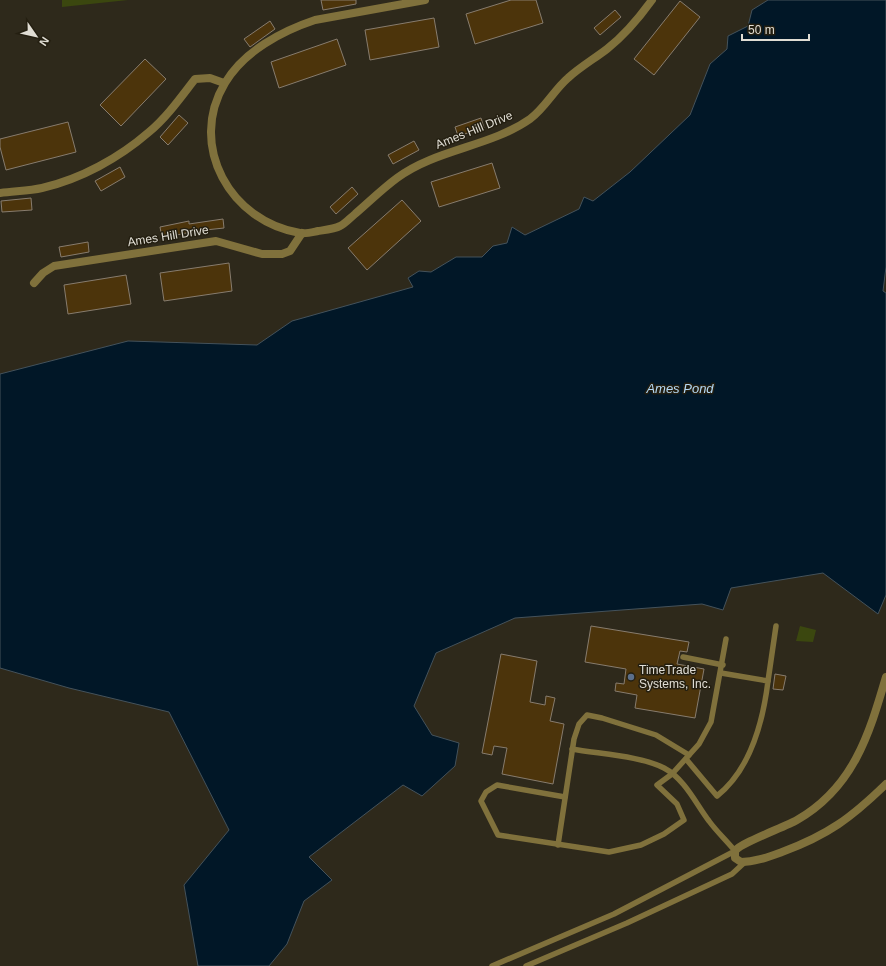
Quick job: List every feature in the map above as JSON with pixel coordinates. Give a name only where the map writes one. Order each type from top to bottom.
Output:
[{"type":"street","name":"Ames Hill Drive","points":[[425,0],[315,20],[283,33],[253,53],[237,68],[224,83],[214,112],[211,130],[214,154],[222,177],[236,200],[245,208],[267,222],[302,233],[340,226],[398,177],[416,167],[502,134],[530,119],[572,73],[621,37],[652,0]]},
{"type":"street","points":[[0,193],[42,188],[80,176],[114,158],[150,132],[195,79],[210,78],[224,83]]},
{"type":"street","name":"Ames Hill Drive","points":[[34,283],[43,273],[54,266],[216,241],[262,254],[282,254],[290,251],[302,233]]},
{"type":"street","points":[[886,677],[863,747],[842,782],[829,796],[812,810],[768,835],[741,845],[735,851],[734,856],[736,860],[745,862],[765,858],[820,836],[851,816],[886,784]]},
{"type":"lane","points":[[558,845],[572,749],[579,724],[587,715],[602,718],[656,735],[687,757],[717,796],[730,786],[744,763],[759,731],[776,626]]},
{"type":"lane","points":[[565,797],[497,785],[486,792],[481,801],[498,835],[609,852],[641,845],[664,834],[684,820],[677,804],[657,784],[672,774],[699,744],[711,722],[726,639]]},
{"type":"lane","points":[[683,657],[722,665]]},
{"type":"lane","points":[[721,673],[768,681]]},
{"type":"lane","points":[[492,966],[614,914],[735,851],[710,822],[689,792],[672,774],[665,769],[649,762],[572,749]]},
{"type":"lane","points":[[526,966],[634,920],[732,874],[745,862]]},
{"type":"green space","points":[[62,0],[128,0],[62,7]]},
{"type":"green space","points":[[800,626],[816,630],[813,642],[796,641]]},
{"type":"water","name":"Ames Pond","points":[[768,0],[886,0],[886,267],[883,291],[886,293],[886,595],[878,614],[823,573],[731,588],[723,610],[702,604],[515,618],[436,653],[414,706],[432,735],[459,743],[455,766],[422,796],[403,785],[309,857],[332,880],[304,901],[287,944],[269,966],[198,966],[184,885],[229,830],[169,712],[69,688],[0,668],[0,374],[128,341],[257,345],[292,321],[413,287],[408,278],[419,271],[431,272],[456,257],[482,257],[493,246],[507,243],[512,227],[525,235],[579,209],[584,197],[593,201],[630,172],[690,115],[710,64],[727,49],[728,36],[748,26],[752,10]]},
{"type":"building","points":[[321,0],[356,0],[356,4],[323,10]]},
{"type":"building","points":[[511,0],[536,0],[543,23],[475,44],[466,14]]},
{"type":"building","points":[[680,1],[700,17],[654,75],[634,59]]},
{"type":"building","points":[[615,10],[621,17],[600,35],[594,28]]},
{"type":"building","points":[[434,18],[439,47],[370,60],[365,30]]},
{"type":"building","points":[[270,21],[275,29],[250,47],[244,39]]},
{"type":"building","points":[[337,39],[346,65],[279,88],[271,62]]},
{"type":"building","points":[[145,59],[166,79],[121,126],[100,105]]},
{"type":"building","points":[[179,115],[188,123],[168,145],[160,137]]},
{"type":"building","points":[[481,118],[484,128],[458,136],[455,127]]},
{"type":"building","points":[[68,122],[76,152],[6,170],[0,147],[0,139]]},
{"type":"building","points":[[414,141],[419,150],[393,164],[388,155]]},
{"type":"building","points":[[492,163],[500,188],[439,207],[431,182]]},
{"type":"building","points":[[120,167],[125,177],[101,191],[95,181]]},
{"type":"building","points":[[352,187],[358,194],[336,214],[330,207]]},
{"type":"building","points":[[31,198],[32,210],[2,212],[1,201]]},
{"type":"building","points":[[402,200],[421,221],[367,270],[348,248]]},
{"type":"building","points":[[223,219],[224,228],[196,231],[162,238],[160,227],[189,221],[189,224]]},
{"type":"building","points":[[88,242],[89,252],[61,257],[59,247]]},
{"type":"building","points":[[229,263],[232,291],[164,301],[160,273]]},
{"type":"building","points":[[126,275],[131,304],[68,314],[64,285]]},
{"type":"building","points":[[591,626],[689,642],[687,652],[680,651],[677,664],[704,669],[695,718],[635,708],[637,695],[615,691],[616,683],[624,684],[626,669],[585,662]]},
{"type":"building","points":[[501,654],[537,661],[530,702],[545,705],[546,696],[555,698],[550,721],[564,724],[553,784],[502,774],[507,748],[494,746],[492,755],[482,753]]},
{"type":"building","points":[[775,674],[786,676],[783,690],[773,689]]},
{"type":"place","name":"TimeTrade Systems, Inc.","points":[[631,677]]}]
